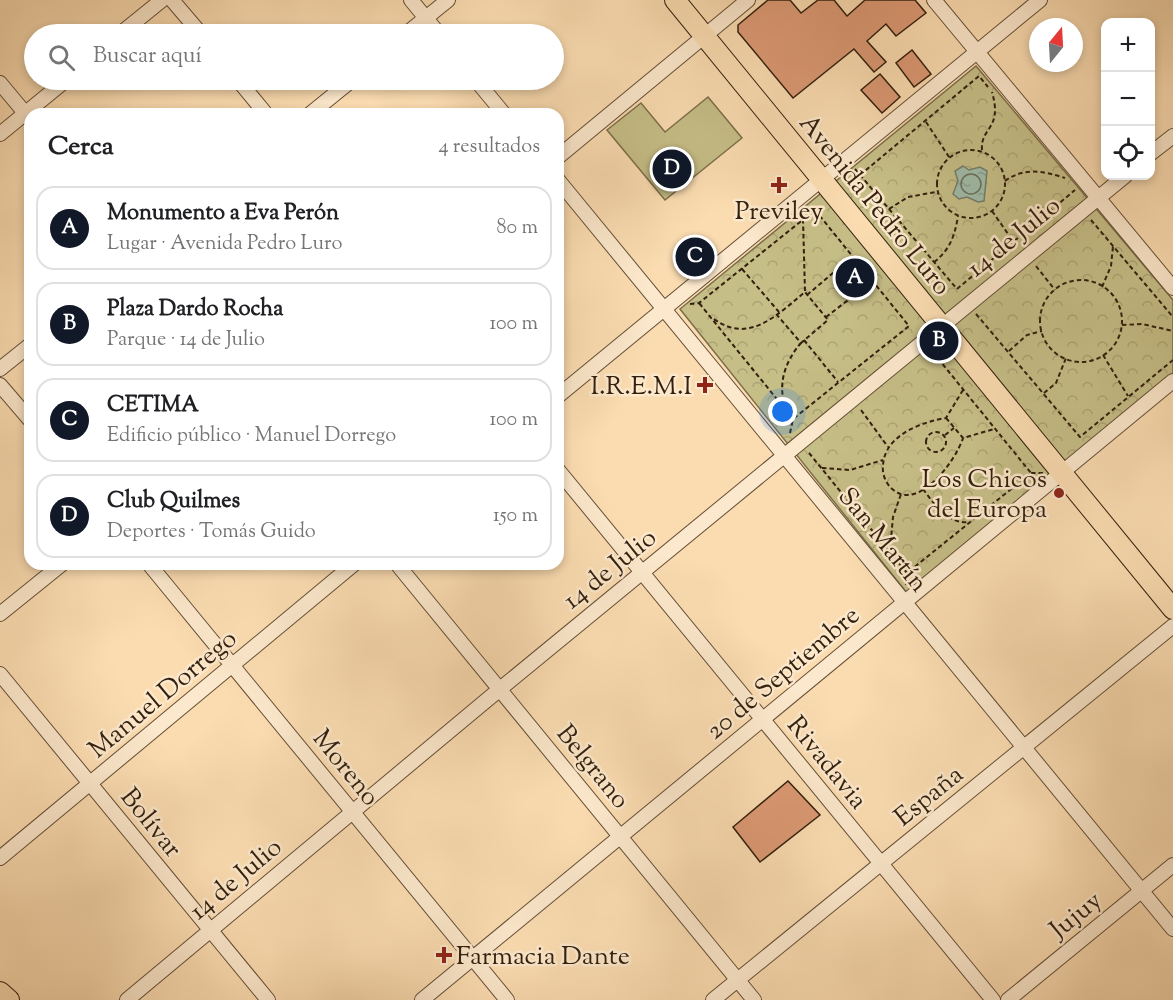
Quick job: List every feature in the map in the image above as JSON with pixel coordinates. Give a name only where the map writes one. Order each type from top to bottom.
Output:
[{"type":"main road","name":"Avenida Pedro Luro","points":[[675,0],[1173,609]]},
{"type":"main road","points":[[0,992],[9,1000]]},
{"type":"street","points":[[132,24],[162,0]]},
{"type":"street","points":[[172,0],[192,24]]},
{"type":"street","points":[[411,0],[431,24]]},
{"type":"street","points":[[418,24],[448,0]]},
{"type":"street","points":[[564,152],[748,0]]},
{"type":"street","points":[[934,0],[1173,288]]},
{"type":"street","points":[[564,391],[1040,0]]},
{"type":"street","points":[[0,82],[24,111]]},
{"type":"street","points":[[36,108],[55,90]]},
{"type":"street","points":[[246,90],[261,108]]},
{"type":"street","points":[[317,108],[340,90]]},
{"type":"street","points":[[484,90],[499,108]]},
{"type":"street","points":[[0,134],[24,119]]},
{"type":"street","points":[[1155,150],[1173,136]]},
{"type":"street","name":"14 de Julio","points":[[127,1000],[500,689],[1120,180]]},
{"type":"street","name":"San Martín","points":[[564,187],[1173,929]]},
{"type":"street","points":[[0,369],[24,350]]},
{"type":"street","name":"20 de Septiembre","points":[[422,1000],[1173,381]]},
{"type":"street","points":[[0,385],[24,413]]},
{"type":"street","name":"Rivadavia","points":[[564,477],[993,1000]]},
{"type":"street","points":[[0,614],[55,570]]},
{"type":"street","name":"Moreno","points":[[154,570],[507,1000]]},
{"type":"street","name":"Manuel Dorrego","points":[[0,858],[347,570]]},
{"type":"street","name":"Belgrano","points":[[402,570],[754,1000]]},
{"type":"street","name":"España","points":[[713,1000],[1173,626]]},
{"type":"street","name":"Bolívar","points":[[0,674],[268,1000]]},
{"type":"street","name":"Jujuy","points":[[1008,1000],[1173,865]]},
{"type":"path","points":[[999,100],[979,76],[861,175],[957,289],[1075,190],[1058,170]]},
{"type":"path","points":[[982,151],[984,138],[997,114],[992,92]]},
{"type":"path","points":[[925,121],[949,157]]},
{"type":"path","points":[[960,151],[982,151],[999,164],[1005,181],[1004,194],[992,212],[973,218],[958,216],[946,208],[937,192],[938,171],[949,157],[960,151]]},
{"type":"path","points":[[1005,181],[1021,172],[1029,171],[1065,178]]},
{"type":"path","points":[[889,209],[908,197],[937,192]]},
{"type":"path","points":[[815,210],[853,256],[909,326],[794,419],[699,303],[815,210]]},
{"type":"path","points":[[992,212],[1014,242]]},
{"type":"path","points":[[934,262],[951,243],[958,216]]},
{"type":"path","points":[[1088,216],[1173,317]]},
{"type":"path","points":[[789,413],[782,394],[783,382],[791,357],[802,342],[828,320],[806,293],[803,219]]},
{"type":"path","points":[[1102,286],[1111,266],[1113,245]]},
{"type":"path","points":[[709,315],[723,326],[738,329],[771,321],[853,256]]},
{"type":"path","points":[[1033,263],[1055,290]]},
{"type":"path","points":[[742,269],[838,383]]},
{"type":"path","points":[[826,317],[873,281]]},
{"type":"path","points":[[1077,281],[1102,286],[1117,302],[1122,324],[1119,336],[1103,356],[1082,362],[1066,358],[1049,347],[1042,331],[1041,314],[1044,304],[1055,290],[1077,281]]},
{"type":"path","points":[[974,311],[1080,437],[1173,360]]},
{"type":"path","points":[[1122,324],[1142,324],[1173,331]]},
{"type":"path","points":[[1008,351],[1027,335],[1042,331]]},
{"type":"path","points":[[807,450],[907,573],[1031,473],[931,350]]},
{"type":"path","points":[[1103,356],[1129,397]]},
{"type":"path","points":[[1043,393],[1056,383],[1066,358]]},
{"type":"path","points":[[963,390],[946,418],[911,429],[889,448],[883,460],[886,481],[892,489],[901,494],[923,489],[946,472],[963,438]]},
{"type":"path","points":[[860,408],[889,448]]},
{"type":"path","points":[[946,418],[963,438]]},
{"type":"path","points":[[945,435],[955,428]]},
{"type":"path","points":[[963,438],[994,429]]},
{"type":"path","points":[[939,431],[945,435],[947,441],[942,451],[936,452],[927,447],[926,440],[932,432],[939,431]]},
{"type":"path","points":[[822,468],[850,470],[883,460]]},
{"type":"path","points":[[923,489],[944,514],[960,523],[970,522]]},
{"type":"path","points":[[890,550],[893,517],[901,494]]},
{"type":"green space","points":[[976,66],[1173,300],[1173,373],[907,593],[680,309]]},
{"type":"green space","points":[[708,97],[742,138],[665,200],[607,130],[641,103],[665,132]]},
{"type":"water","points":[[963,166],[969,170],[980,167],[987,171],[984,201],[978,202],[967,197],[959,199],[953,194],[958,181],[955,171]]},
{"type":"building","points":[[768,0],[790,0],[801,13],[818,0],[834,0],[847,16],[865,0],[915,0],[926,13],[896,36],[886,24],[867,41],[886,62],[874,72],[854,49],[793,98],[738,32],[738,25]]},
{"type":"building","points":[[912,50],[931,74],[914,87],[896,63]]},
{"type":"building","points":[[880,74],[900,97],[882,113],[861,90]]},
{"type":"building","points":[[788,781],[820,815],[760,862],[733,827]]},
{"type":"place","name":"Club Quilmes","points":[[672,169]]},
{"type":"place","name":"Previley","points":[[779,185]]},
{"type":"place","name":"CETIMA","points":[[695,257]]},
{"type":"place","name":"Monumento a Eva Perón","points":[[855,278]]},
{"type":"place","name":"Plaza Dardo Rocha","points":[[939,341]]},
{"type":"place","name":"I.R.E.M.I","points":[[705,385]]},
{"type":"place","name":"Los Chicos del Europa","points":[[1059,493]]},
{"type":"place","name":"Farmacia Dante","points":[[444,955]]}]
